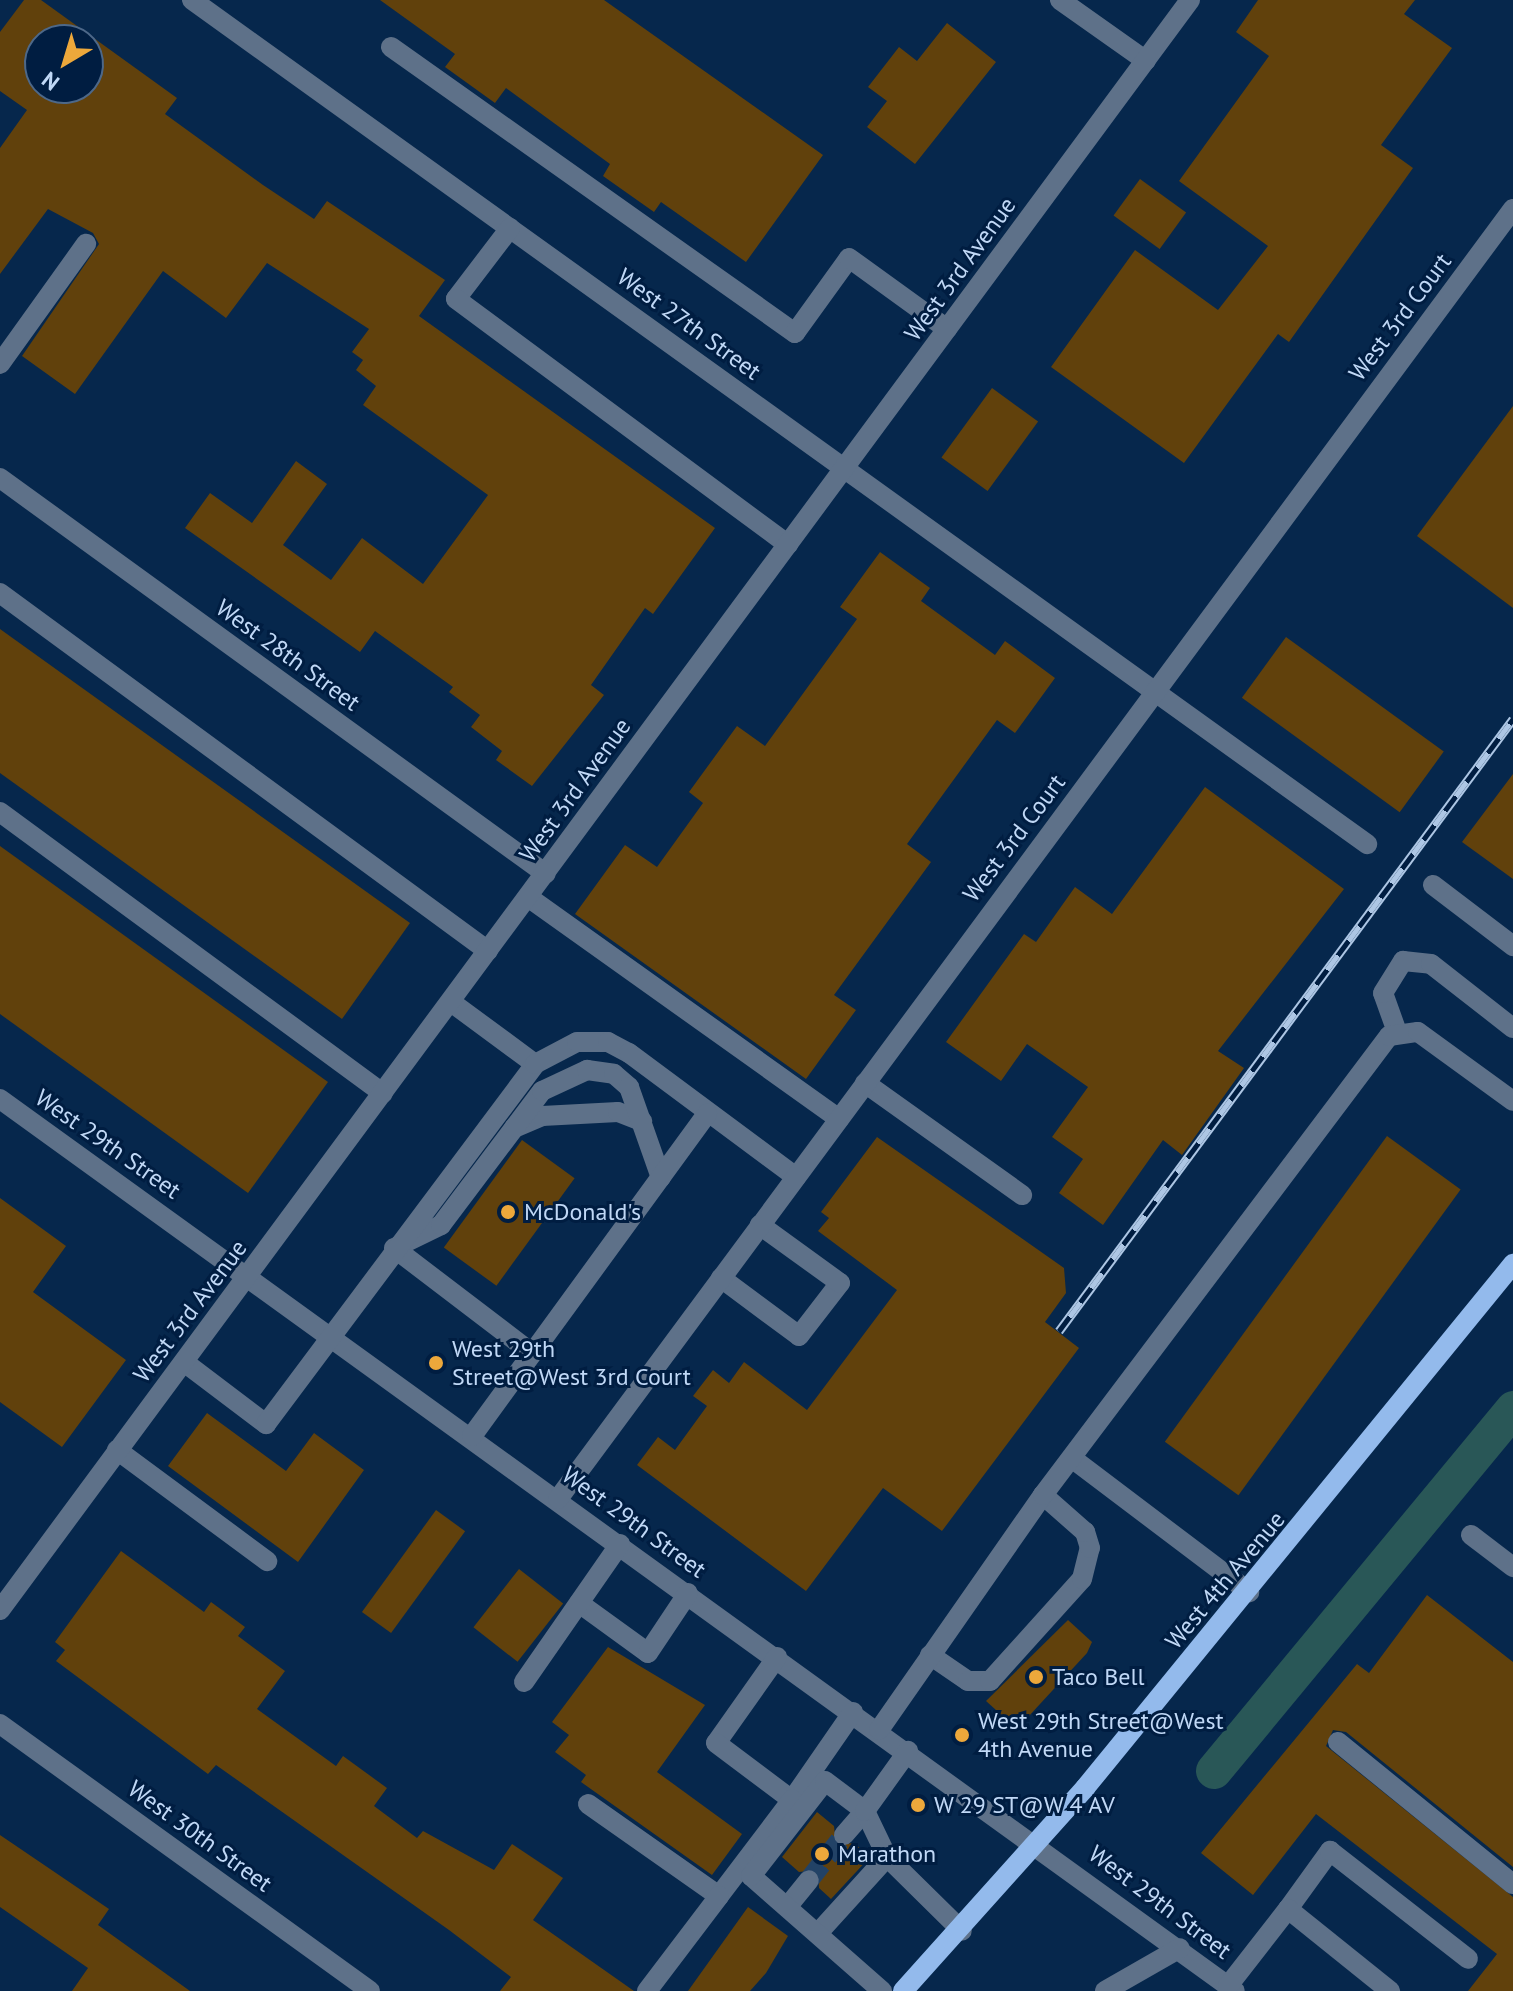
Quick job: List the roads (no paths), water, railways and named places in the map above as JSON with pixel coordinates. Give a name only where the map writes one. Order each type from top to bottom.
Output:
[{"type":"main road","name":"West 4th Avenue","points":[[903,1991],[962,1931],[1249,1592],[1513,1264]]},
{"type":"street","name":"West 27th Street","points":[[192,0],[1367,844]]},
{"type":"street","points":[[1060,0],[1146,61]]},
{"type":"street","name":"West 3rd Avenue","points":[[0,1610],[1190,0]]},
{"type":"street","points":[[391,47],[795,333],[849,258],[947,329]]},
{"type":"street","name":"West 3rd Court","points":[[558,1499],[1513,209]]},
{"type":"street","points":[[510,228],[456,299],[788,545]]},
{"type":"street","points":[[0,364],[86,244]]},
{"type":"street","name":"West 28th Street","points":[[0,478],[546,874]]},
{"type":"street","points":[[0,593],[488,951]]},
{"type":"street","points":[[0,812],[383,1093]]},
{"type":"street","points":[[1433,885],[1513,946]]},
{"type":"street","points":[[528,897],[839,1119]]},
{"type":"street","points":[[1397,1032],[1383,993],[1403,961],[1431,964],[1513,1028]]},
{"type":"street","points":[[451,1002],[535,1064]]},
{"type":"street","points":[[1397,1032],[1418,1032],[1512,1098]]},
{"type":"street","points":[[879,1730],[1043,1495],[1397,1032]]},
{"type":"street","points":[[184,1362],[266,1424],[329,1333],[535,1064],[577,1042],[608,1042],[796,1177]]},
{"type":"street","points":[[394,1248],[441,1225],[542,1091],[587,1070],[614,1074],[629,1087],[661,1178]]},
{"type":"street","points":[[865,1083],[1022,1195]]},
{"type":"street","name":"West 29th Street","points":[[0,1099],[1037,1842],[1232,1988]]},
{"type":"street","points":[[511,1130],[542,1116],[618,1112],[642,1121]]},
{"type":"street","points":[[472,1436],[707,1114]]},
{"type":"street","points":[[721,1278],[799,1336],[840,1283],[760,1225]]},
{"type":"street","points":[[394,1248],[532,1353]]},
{"type":"street","points":[[117,1450],[267,1561]]},
{"type":"street","points":[[1073,1459],[1249,1592]]},
{"type":"street","points":[[930,1655],[968,1681],[990,1681],[1082,1579],[1090,1548],[1085,1532],[1043,1495]]},
{"type":"street","points":[[1471,1535],[1513,1567]]},
{"type":"street","points":[[524,1682],[620,1544]]},
{"type":"street","points":[[579,1603],[648,1653],[688,1593]]},
{"type":"street","points":[[777,1657],[716,1743],[792,1800]]},
{"type":"street","points":[[647,1991],[792,1800],[853,1712]]},
{"type":"street","name":"West 30th Street","points":[[0,1724],[370,1991]]},
{"type":"street","points":[[1338,1742],[1513,1884]]},
{"type":"street","points":[[844,1835],[908,1751]]},
{"type":"street","points":[[882,1991],[819,1932],[751,1876],[825,1781],[865,1811],[887,1857],[962,1931]]},
{"type":"street","points":[[588,1804],[719,1896]]},
{"type":"street","points":[[1232,1988],[1330,1851],[1468,1959]]},
{"type":"street","points":[[819,1932],[887,1857]]},
{"type":"street","points":[[788,1906],[809,1880]]},
{"type":"street","points":[[1288,1909],[1390,1991]]},
{"type":"street","points":[[1105,1991],[1180,1948]]},
{"type":"waterway","points":[[1214,1771],[1513,1409]]},
{"type":"tunnel","points":[[809,1880],[844,1835]]},
{"type":"railway","points":[[1059,1331],[1513,719]]},
{"type":"place","name":"McDonald's","points":[[508,1212]]},
{"type":"place","name":"West 29th Street@West 3rd Court","points":[[436,1363]]},
{"type":"place","name":"Taco Bell","points":[[1036,1677]]},
{"type":"place","name":"West 29th Street@West 4th Avenue","points":[[962,1735]]},
{"type":"place","name":"W 29 ST@W 4 AV","points":[[918,1805]]},
{"type":"place","name":"Marathon","points":[[822,1854]]}]
